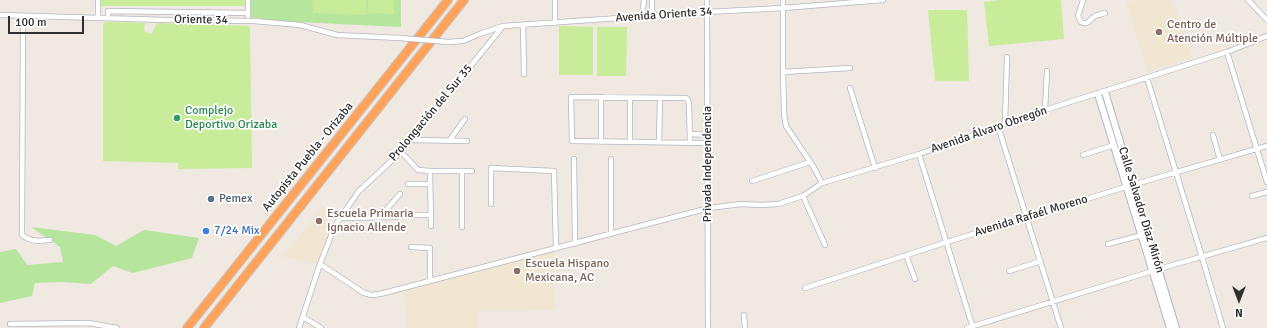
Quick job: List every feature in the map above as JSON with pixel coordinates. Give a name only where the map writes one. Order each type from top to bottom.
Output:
[{"type":"highway","name":"Autopista Puebla - Orizaba","points":[[187,328],[448,0]]},
{"type":"highway","name":"Autopista Puebla - Orizaba","points":[[204,328],[464,0]]},
{"type":"street","points":[[98,0],[98,18]]},
{"type":"street","points":[[248,0],[248,21]]},
{"type":"street","points":[[554,0],[555,23]]},
{"type":"street","points":[[642,16],[644,0]]},
{"type":"street","points":[[652,0],[652,16]]},
{"type":"street","name":"Privada Independencia","points":[[707,0],[709,208],[708,328]]},
{"type":"street","points":[[783,0],[783,72],[784,113],[786,126],[810,162],[822,184]]},
{"type":"street","name":"Avenida Oriente 34","points":[[400,38],[448,42],[463,41],[503,26],[883,0]]},
{"type":"street","points":[[1083,0],[1078,16],[1081,22],[1085,24],[1089,23],[1093,17],[1105,13]]},
{"type":"street","points":[[1248,0],[1267,20]]},
{"type":"street","points":[[108,18],[108,11],[248,13]]},
{"type":"street","points":[[167,20],[168,12]]},
{"type":"street","points":[[182,12],[182,20]]},
{"type":"street","points":[[217,20],[218,13]]},
{"type":"street","name":"Oriente 34","points":[[0,15],[248,21],[300,25],[336,35],[400,38]]},
{"type":"street","points":[[22,16],[22,235],[27,239],[34,241],[50,240]]},
{"type":"street","points":[[523,25],[524,74]]},
{"type":"street","name":"Prolongación del Sur 35","points":[[299,328],[320,264],[335,226],[340,218],[359,191],[412,140],[503,26]]},
{"type":"street","name":"Avenida Álvaro Obregón","points":[[320,264],[364,293],[372,295],[380,294],[709,208],[741,204],[771,205],[802,196],[822,184],[919,154],[1045,110],[1227,52],[1267,36]]},
{"type":"street","points":[[1227,52],[1267,182]]},
{"type":"street","points":[[1005,124],[1007,57]]},
{"type":"street","points":[[783,72],[850,68]]},
{"type":"street","points":[[1045,110],[1047,71]]},
{"type":"street","points":[[1147,78],[1223,328]]},
{"type":"street","points":[[850,88],[875,168]]},
{"type":"street","name":"Calle Salvador Díaz Mirón","points":[[1105,92],[1142,235],[1156,270],[1170,328]]},
{"type":"street","name":"Calle Salvador Díaz Mirón","points":[[1098,94],[1114,145],[1130,186],[1176,328]]},
{"type":"street","points":[[690,142],[691,134],[688,100],[686,98],[571,96],[572,141],[601,142],[630,142],[659,142],[690,142],[708,142]]},
{"type":"street","points":[[601,97],[601,142]]},
{"type":"street","points":[[630,98],[630,142]]},
{"type":"street","points":[[659,142],[660,98]]},
{"type":"street","points":[[449,141],[465,119]]},
{"type":"street","points":[[998,126],[1061,328]]},
{"type":"street","points":[[691,134],[708,135]]},
{"type":"street","points":[[1213,135],[1220,160]]},
{"type":"street","points":[[412,140],[467,141]]},
{"type":"street","points":[[1083,155],[1114,145]]},
{"type":"street","name":"Avenida Rafaél Moreno","points":[[805,288],[1027,217],[1267,146]]},
{"type":"street","points":[[401,152],[418,170],[472,171]]},
{"type":"street","points":[[919,154],[973,327]]},
{"type":"street","points":[[574,159],[575,244]]},
{"type":"street","points":[[611,159],[611,234]]},
{"type":"street","points":[[752,181],[810,162]]},
{"type":"street","points":[[491,204],[491,168],[554,170],[556,248]]},
{"type":"street","points":[[430,171],[431,226]]},
{"type":"street","points":[[462,171],[462,227]]},
{"type":"street","points":[[408,184],[430,184]]},
{"type":"street","points":[[1252,196],[1267,192]]},
{"type":"street","points":[[379,218],[400,194]]},
{"type":"street","points":[[802,196],[825,245]]},
{"type":"street","points":[[411,215],[431,215]]},
{"type":"street","points":[[340,218],[396,217]]},
{"type":"street","points":[[1108,244],[1142,235]]},
{"type":"street","points":[[967,328],[1156,270],[1267,238]]},
{"type":"street","points":[[411,247],[430,248],[430,280]]},
{"type":"street","points":[[906,255],[915,279]]},
{"type":"street","points":[[1009,271],[1041,261]]},
{"type":"street","points":[[744,315],[745,328]]},
{"type":"street","points":[[303,317],[321,328]]},
{"type":"street","points":[[10,324],[89,323],[117,328]]},
{"type":"shaded area","name":"Centro de Atención Múltiple","points":[[1135,0],[1168,0],[1175,7],[1192,57],[1148,72],[1126,3]]},
{"type":"shaded area","name":"Escuela Primaria Ignacio Allende","points":[[324,205],[328,237],[319,264],[283,257]]},
{"type":"shaded area","name":"Escuela Hispano Mexicana, AC","points":[[554,251],[555,309],[479,310],[478,328],[407,328],[403,290]]},
{"type":"green space","points":[[101,0],[247,0],[247,6],[101,6]]},
{"type":"green space","points":[[250,0],[401,0],[401,27],[276,21],[250,17]]},
{"type":"green space","points":[[313,0],[366,0],[366,15],[313,13]]},
{"type":"green space","points":[[368,0],[394,0],[394,14],[367,13]]},
{"type":"green space","points":[[999,0],[1061,0],[1064,39],[989,46],[984,2]]},
{"type":"green space","points":[[928,10],[967,10],[969,81],[935,81]]},
{"type":"green space","name":"Complejo Deportivo Orizaba","points":[[105,22],[145,23],[144,31],[151,34],[157,23],[248,26],[250,28],[252,168],[178,169],[178,163],[103,161],[103,24]]},
{"type":"green space","points":[[559,26],[593,27],[593,75],[559,75]]},
{"type":"green space","points":[[597,27],[627,27],[626,76],[597,76]]},
{"type":"green space","points":[[31,227],[95,235],[116,246],[144,230],[199,238],[192,258],[133,273],[113,266],[91,284],[63,282],[35,283],[32,296],[0,303],[0,252],[16,249],[27,265],[63,262],[60,247]]},
{"type":"place","name":"Centro de Atención Múltiple","points":[[1159,32]]},
{"type":"place","name":"Complejo Deportivo Orizaba","points":[[177,118]]},
{"type":"place","name":"Pemex","points":[[211,199]]},
{"type":"place","name":"Escuela Primaria Ignacio Allende","points":[[319,221]]},
{"type":"place","name":"7/24 Mix","points":[[206,231]]},
{"type":"place","name":"Escuela Hispano Mexicana, AC","points":[[517,271]]}]
